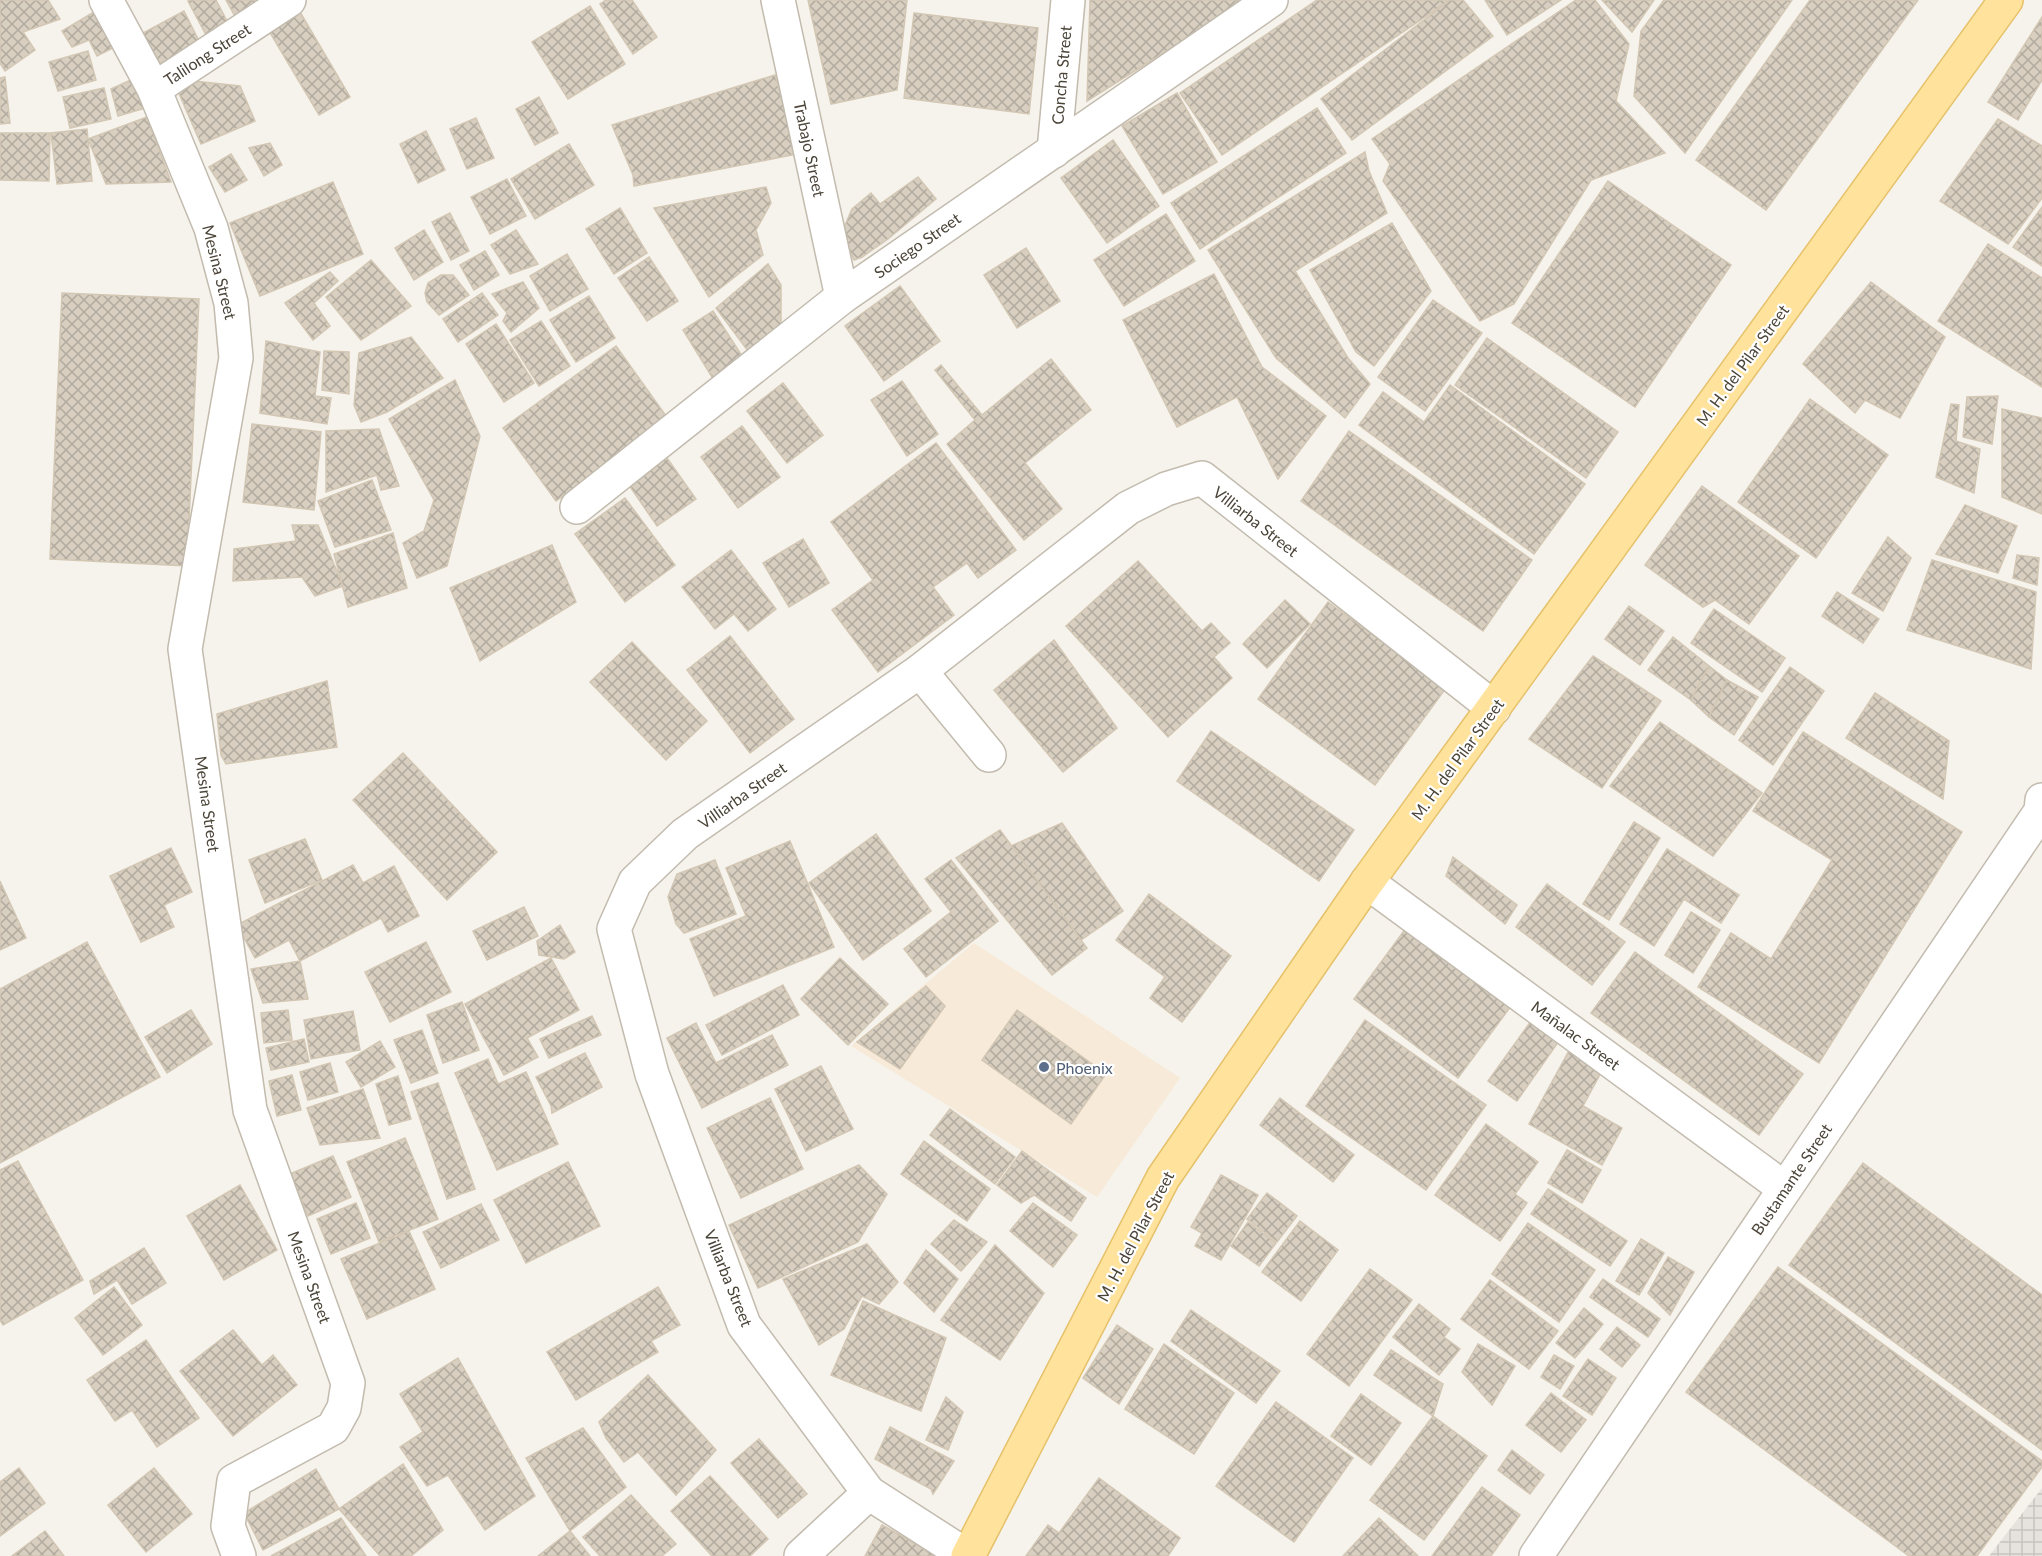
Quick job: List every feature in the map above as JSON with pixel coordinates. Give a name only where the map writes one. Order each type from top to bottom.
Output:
[{"type":"main road","name":"M. H. del Pilar Street","points":[[968,1556],[1163,1178],[1367,882],[2006,0]]},
{"type":"street","name":"Mesina Street","points":[[106,0],[154,89],[211,228],[231,303],[236,358],[185,649],[250,1110],[348,1383],[344,1408],[333,1428],[234,1481],[228,1526],[239,1556]]},
{"type":"street","name":"Talilong Street","points":[[154,89],[289,0]]},
{"type":"street","name":"Trabajo Street","points":[[778,0],[842,297]]},
{"type":"street","name":"Concha Street","points":[[1054,151],[1068,0]]},
{"type":"street","name":"Sociego Street","points":[[577,507],[842,297],[1270,0]]},
{"type":"street","name":"Villiarba Street","points":[[968,1556],[868,1493],[744,1325],[652,1074],[614,929],[635,882],[686,834],[920,671],[1128,508],[1166,489],[1202,478],[1494,708]]},
{"type":"street","points":[[920,671],[989,755]]},
{"type":"street","name":"Bustamante Street","points":[[1536,1556],[2041,811],[2042,800]]},
{"type":"street","name":"Mañalac Street","points":[[1367,882],[1784,1188]]},
{"type":"street","points":[[801,1556],[868,1493]]},
{"type":"shaded area","points":[[974,943],[1180,1078],[1097,1197],[851,1046]]},
{"type":"shaded area","points":[[2042,1488],[2042,1556],[1989,1556]]},
{"type":"building","points":[[0,0],[48,0],[60,19],[23,32],[35,50],[5,71],[0,63]]},
{"type":"building","points":[[216,0],[228,23],[206,35],[188,1]]},
{"type":"building","points":[[226,0],[269,0],[236,18]]},
{"type":"building","points":[[606,0],[632,0],[657,37],[633,54],[600,4]]},
{"type":"building","points":[[808,0],[907,0],[897,90],[831,104]]},
{"type":"building","points":[[1090,0],[1241,0],[1243,3],[1087,101]]},
{"type":"building","points":[[1317,0],[1450,0],[1222,155],[1180,93]]},
{"type":"building","points":[[1450,0],[1463,0],[1493,36],[1352,140],[1321,99]]},
{"type":"building","points":[[1485,0],[1561,0],[1507,35]]},
{"type":"building","points":[[1576,0],[1595,0],[1629,44],[1616,101],[1665,153],[1591,180],[1514,304],[1480,321],[1383,181],[1390,164],[1372,139]]},
{"type":"building","points":[[1602,0],[1654,0],[1632,32]]},
{"type":"building","points":[[1664,0],[1792,0],[1685,153],[1634,96],[1641,31]]},
{"type":"building","points":[[1810,0],[1918,0],[1766,210],[1696,160]]},
{"type":"building","points":[[590,6],[625,64],[568,99],[532,42]]},
{"type":"building","points":[[97,10],[113,48],[97,56],[89,40],[72,47],[62,31]]},
{"type":"building","points":[[184,11],[200,43],[159,64],[143,33]]},
{"type":"building","points":[[300,12],[350,97],[319,115],[269,31]]},
{"type":"building","points":[[914,13],[1038,28],[1029,114],[904,98]]},
{"type":"building","points":[[2042,17],[2042,80],[2018,120],[1988,102]]},
{"type":"building","points":[[88,51],[96,80],[58,91],[49,62]]},
{"type":"building","points":[[775,75],[797,154],[634,186],[633,175],[612,125]]},
{"type":"building","points":[[5,77],[10,123],[0,124],[0,78]]},
{"type":"building","points":[[133,79],[152,106],[118,116],[111,89]]},
{"type":"building","points":[[194,81],[240,86],[255,121],[201,144],[177,89]]},
{"type":"building","points":[[104,88],[111,119],[70,128],[63,97]]},
{"type":"building","points":[[1177,93],[1217,162],[1163,194],[1122,126]]},
{"type":"building","points":[[539,97],[558,133],[535,145],[516,109]]},
{"type":"building","points":[[1317,108],[1346,153],[1200,249],[1171,203]]},
{"type":"building","points":[[147,117],[171,182],[106,184],[88,139]]},
{"type":"building","points":[[476,118],[494,158],[467,169],[450,129]]},
{"type":"building","points":[[1998,119],[2042,146],[2042,198],[2008,244],[1940,201]]},
{"type":"building","points":[[87,129],[92,181],[57,184],[51,133]]},
{"type":"building","points":[[426,131],[445,170],[418,183],[400,144]]},
{"type":"building","points":[[0,133],[50,133],[49,181],[0,180]]},
{"type":"building","points":[[1113,140],[1159,206],[1107,243],[1061,178]]},
{"type":"building","points":[[270,143],[282,165],[264,176],[249,148]]},
{"type":"building","points":[[569,144],[594,185],[535,219],[511,179]]},
{"type":"building","points":[[1365,152],[1369,171],[1387,213],[1295,271],[1348,358],[1370,384],[1345,418],[1276,358],[1208,250]]},
{"type":"building","points":[[231,154],[247,180],[225,192],[209,167]]},
{"type":"building","points":[[918,177],[936,199],[888,239],[854,260],[842,232],[852,209],[871,193],[880,204]]},
{"type":"building","points":[[507,179],[526,216],[490,234],[471,197]]},
{"type":"building","points":[[1608,181],[1731,265],[1635,407],[1512,323]]},
{"type":"building","points":[[333,182],[363,254],[260,296],[230,223]]},
{"type":"building","points":[[766,187],[771,203],[756,230],[763,255],[709,297],[654,208]]},
{"type":"building","points":[[2042,207],[2042,266],[2013,247]]},
{"type":"building","points":[[620,208],[647,253],[614,274],[586,229]]},
{"type":"building","points":[[450,213],[469,251],[451,260],[432,222]]},
{"type":"building","points":[[1166,214],[1195,261],[1124,306],[1094,260]]},
{"type":"building","points":[[1392,223],[1431,291],[1374,366],[1356,352],[1310,270]]},
{"type":"building","points":[[424,230],[443,262],[414,280],[395,248]]},
{"type":"building","points":[[516,230],[538,264],[510,274],[491,245]]},
{"type":"building","points":[[1988,244],[2042,278],[2042,387],[1938,321]]},
{"type":"building","points":[[1026,248],[1060,301],[1017,328],[984,275]]},
{"type":"building","points":[[485,251],[499,275],[474,290],[460,265]]},
{"type":"building","points":[[567,254],[588,289],[550,311],[530,276]]},
{"type":"building","points":[[649,257],[678,301],[647,321],[618,278]]},
{"type":"building","points":[[371,260],[411,306],[361,340],[326,297]]},
{"type":"building","points":[[768,264],[781,285],[781,341],[754,359],[716,308]]},
{"type":"building","points":[[330,272],[338,281],[314,303],[330,326],[313,340],[285,303]]},
{"type":"building","points":[[1214,274],[1262,367],[1326,416],[1278,479],[1237,397],[1177,427],[1123,320]]},
{"type":"building","points":[[441,275],[453,275],[469,295],[439,315],[427,302],[425,293],[428,283]]},
{"type":"building","points":[[523,282],[539,308],[511,332],[503,321],[507,313],[492,294]]},
{"type":"building","points":[[1871,282],[1945,337],[1900,418],[1865,400],[1855,413],[1803,364]]},
{"type":"building","points":[[900,286],[940,341],[884,381],[845,326]]},
{"type":"building","points":[[62,293],[199,299],[187,566],[50,559]]},
{"type":"building","points":[[482,293],[498,315],[458,342],[443,319]]},
{"type":"building","points":[[589,296],[615,338],[576,362],[550,320]]},
{"type":"building","points":[[1433,300],[1482,333],[1425,411],[1378,377]]},
{"type":"building","points":[[713,311],[746,362],[715,382],[683,330]]},
{"type":"building","points":[[541,321],[570,366],[539,386],[510,340]]},
{"type":"building","points":[[496,324],[534,383],[504,402],[466,344]]},
{"type":"building","points":[[411,337],[443,378],[387,412],[361,422],[354,405],[359,353]]},
{"type":"building","points":[[1487,338],[1618,432],[1586,478],[1455,385]]},
{"type":"building","points":[[266,341],[320,352],[315,396],[331,398],[327,424],[260,413]]},
{"type":"building","points":[[616,346],[669,420],[556,501],[503,428]]},
{"type":"building","points":[[324,351],[349,352],[349,394],[322,390]]},
{"type":"building","points":[[1051,359],[1091,410],[1025,463],[1062,509],[1024,540],[947,444],[975,420],[935,370],[941,365],[982,415]]},
{"type":"building","points":[[455,380],[480,436],[447,566],[417,578],[403,543],[424,531],[434,500],[389,419]]},
{"type":"building","points":[[902,381],[938,434],[907,456],[871,400]]},
{"type":"building","points":[[783,383],[823,435],[787,463],[747,411]]},
{"type":"building","points":[[1450,385],[1585,484],[1534,554],[1359,425],[1383,392],[1424,422]]},
{"type":"building","points":[[1998,396],[1992,444],[1963,437],[1967,397]]},
{"type":"building","points":[[1810,399],[1888,455],[1816,558],[1738,502]]},
{"type":"building","points":[[1951,404],[1959,405],[1956,441],[1980,449],[1974,493],[1936,477]]},
{"type":"building","points":[[2002,409],[2042,418],[2042,514],[2002,497]]},
{"type":"building","points":[[252,424],[321,432],[314,510],[243,502]]},
{"type":"building","points":[[742,426],[780,477],[738,508],[701,457]]},
{"type":"building","points":[[379,429],[399,486],[381,490],[377,475],[326,492],[326,431]]},
{"type":"building","points":[[1349,431],[1532,560],[1483,631],[1301,501]]},
{"type":"building","points":[[936,443],[1016,550],[978,578],[967,563],[933,587],[954,615],[878,672],[832,610],[873,580],[831,522]]},
{"type":"building","points":[[662,451],[696,499],[657,526],[624,478]]},
{"type":"building","points":[[372,480],[391,530],[335,547],[318,501]]},
{"type":"building","points":[[1702,486],[1799,556],[1749,624],[1715,600],[1703,607],[1645,565]]},
{"type":"building","points":[[625,498],[675,565],[625,602],[575,534]]},
{"type":"building","points":[[1965,505],[2017,526],[1998,573],[1936,554]]},
{"type":"building","points":[[292,525],[318,525],[343,586],[315,596],[302,577],[233,581],[234,549],[296,541]]},
{"type":"building","points":[[393,533],[407,588],[348,607],[334,554]]},
{"type":"building","points":[[1888,537],[1911,558],[1883,611],[1852,593]]},
{"type":"building","points":[[803,539],[829,583],[789,607],[763,563]]},
{"type":"building","points":[[552,545],[576,602],[480,661],[450,588]]},
{"type":"building","points":[[731,550],[776,609],[748,631],[734,614],[715,629],[682,587]]},
{"type":"building","points":[[2017,555],[2039,558],[2037,585],[2013,578]]},
{"type":"building","points":[[1932,560],[2036,592],[2031,669],[1907,630]]},
{"type":"building","points":[[1138,561],[1202,631],[1211,623],[1230,643],[1214,657],[1232,678],[1168,737],[1066,626]]},
{"type":"building","points":[[1837,592],[1879,619],[1863,643],[1822,616]]},
{"type":"building","points":[[1285,600],[1310,624],[1267,668],[1243,644]]},
{"type":"building","points":[[1328,602],[1446,688],[1375,785],[1258,699]]},
{"type":"building","points":[[1629,606],[1664,631],[1640,665],[1605,639]]},
{"type":"building","points":[[1714,609],[1785,658],[1762,692],[1691,643]]},
{"type":"building","points":[[730,636],[794,719],[750,753],[687,670]]},
{"type":"building","points":[[1673,637],[1709,666],[1691,700],[1648,670]]},
{"type":"building","points":[[1054,640],[1117,728],[1063,772],[994,690]]},
{"type":"building","points":[[632,642],[707,721],[666,760],[590,682]]},
{"type":"building","points":[[1593,656],[1661,701],[1602,788],[1529,739]]},
{"type":"building","points":[[1709,666],[1727,680],[1709,717],[1691,700]]},
{"type":"building","points":[[1790,667],[1824,691],[1773,765],[1739,740]]},
{"type":"building","points":[[1727,680],[1758,697],[1734,735],[1709,717]]},
{"type":"building","points":[[327,681],[337,747],[226,764],[221,755],[217,714]]},
{"type":"building","points":[[1875,693],[1949,741],[1943,799],[1846,738]]},
{"type":"building","points":[[1660,722],[1762,793],[1713,856],[1610,786]]},
{"type":"building","points":[[1211,731],[1354,830],[1319,881],[1177,781]]},
{"type":"building","points":[[1803,732],[1962,832],[1819,1063],[1698,987],[1731,933],[1771,959],[1832,860],[1753,811]]},
{"type":"building","points":[[403,753],[497,852],[447,900],[353,800]]},
{"type":"building","points":[[1634,822],[1660,838],[1609,920],[1583,904]]},
{"type":"building","points":[[1062,823],[1123,911],[1081,940],[1011,846]]},
{"type":"building","points":[[1000,830],[1087,948],[1052,975],[956,858]]},
{"type":"building","points":[[876,834],[931,911],[863,960],[809,883]]},
{"type":"building","points":[[305,839],[322,880],[265,903],[249,860]]},
{"type":"building","points":[[790,841],[834,947],[714,996],[690,939],[746,916],[726,868]]},
{"type":"building","points":[[171,848],[192,892],[164,905],[174,927],[141,942],[110,876]]},
{"type":"building","points":[[1667,849],[1739,895],[1721,923],[1684,899],[1654,946],[1620,924]]},
{"type":"building","points":[[1453,857],[1517,905],[1505,924],[1446,876]]},
{"type":"building","points":[[715,860],[736,914],[684,933],[676,924],[668,897],[677,874]]},
{"type":"building","points":[[951,860],[998,921],[926,977],[904,949],[951,912],[925,879]]},
{"type":"building","points":[[353,865],[363,883],[394,866],[419,916],[388,932],[381,918],[300,961],[289,940],[255,958],[237,925]]},
{"type":"building","points":[[0,881],[26,938],[0,950]]},
{"type":"building","points":[[1547,884],[1625,942],[1592,985],[1516,927]]},
{"type":"building","points":[[1149,894],[1231,956],[1182,1022],[1150,998],[1165,977],[1116,940]]},
{"type":"building","points":[[524,907],[538,936],[487,960],[473,931]]},
{"type":"building","points":[[1691,912],[1720,930],[1693,973],[1665,955]]},
{"type":"building","points":[[560,925],[575,952],[564,959],[539,955],[537,941]]},
{"type":"building","points":[[1406,928],[1511,1006],[1458,1078],[1354,999]]},
{"type":"building","points":[[87,942],[160,1077],[0,1163],[0,989]]},
{"type":"building","points":[[426,942],[451,992],[390,1022],[365,972]]},
{"type":"building","points":[[1635,952],[1803,1074],[1759,1135],[1591,1013]]},
{"type":"building","points":[[551,958],[579,1010],[527,1038],[538,1057],[504,1075],[465,1004]]},
{"type":"building","points":[[840,958],[888,1004],[848,1045],[801,999]]},
{"type":"building","points":[[300,961],[308,999],[263,1003],[251,969]]},
{"type":"building","points":[[783,985],[799,1015],[722,1055],[706,1025]]},
{"type":"building","points":[[926,986],[945,1006],[900,1069],[857,1042]]},
{"type":"building","points":[[462,1002],[479,1050],[443,1063],[427,1015]]},
{"type":"building","points":[[191,1010],[212,1044],[167,1073],[145,1037]]},
{"type":"building","points":[[288,1010],[292,1040],[264,1043],[261,1013]]},
{"type":"building","name":"Phoenix","points":[[1017,1010],[1106,1074],[1071,1124],[982,1060]]},
{"type":"building","points":[[353,1011],[360,1050],[311,1059],[304,1020]]},
{"type":"building","points":[[592,1016],[601,1035],[549,1058],[540,1039]]},
{"type":"building","points":[[1365,1020],[1486,1105],[1426,1190],[1306,1106]]},
{"type":"building","points":[[1531,1021],[1559,1041],[1517,1101],[1488,1081]]},
{"type":"building","points":[[696,1023],[716,1063],[772,1035],[788,1065],[702,1108],[667,1038]]},
{"type":"building","points":[[422,1030],[438,1073],[411,1083],[394,1040]]},
{"type":"building","points":[[304,1039],[309,1062],[271,1070],[266,1048]]},
{"type":"building","points":[[380,1041],[395,1067],[361,1087],[346,1062]]},
{"type":"building","points":[[1571,1047],[1604,1067],[1583,1106],[1622,1128],[1602,1165],[1529,1124]]},
{"type":"building","points":[[585,1053],[602,1087],[552,1113],[551,1106],[536,1077]]},
{"type":"building","points":[[488,1059],[498,1084],[526,1072],[558,1144],[497,1170],[455,1073]]},
{"type":"building","points":[[330,1063],[338,1092],[308,1100],[300,1072]]},
{"type":"building","points":[[821,1066],[853,1129],[806,1151],[775,1089]]},
{"type":"building","points":[[292,1075],[301,1110],[277,1116],[269,1081]]},
{"type":"building","points":[[398,1076],[411,1119],[389,1125],[376,1084]]},
{"type":"building","points":[[438,1083],[475,1189],[447,1199],[411,1092]]},
{"type":"building","points":[[363,1089],[380,1138],[320,1145],[307,1108]]},
{"type":"building","points":[[770,1098],[803,1169],[741,1198],[707,1128]]},
{"type":"building","points":[[1280,1098],[1354,1155],[1333,1182],[1260,1125]]},
{"type":"building","points":[[950,1109],[1015,1157],[995,1184],[930,1135]]},
{"type":"building","points":[[1486,1124],[1538,1162],[1515,1194],[1527,1203],[1500,1241],[1435,1195]]},
{"type":"building","points":[[405,1138],[438,1219],[379,1242],[347,1162]]},
{"type":"building","points":[[924,1141],[990,1189],[967,1221],[901,1174]]},
{"type":"building","points":[[1567,1150],[1601,1170],[1582,1203],[1548,1183]]},
{"type":"building","points":[[1022,1151],[1086,1198],[1071,1221],[1034,1195],[1021,1203],[997,1185]]},
{"type":"building","points":[[333,1156],[351,1197],[308,1216],[290,1174]]},
{"type":"building","points":[[18,1161],[83,1280],[3,1325],[0,1320],[0,1170]]},
{"type":"building","points":[[568,1162],[600,1226],[526,1263],[494,1200]]},
{"type":"building","points":[[1863,1163],[2042,1295],[2042,1450],[1789,1265]]},
{"type":"building","points":[[859,1165],[887,1194],[858,1242],[758,1288],[729,1225]]},
{"type":"building","points":[[1221,1175],[1258,1195],[1221,1260],[1195,1246],[1202,1233],[1191,1227]]},
{"type":"building","points":[[240,1185],[277,1250],[224,1280],[187,1216]]},
{"type":"building","points":[[1548,1189],[1627,1241],[1610,1266],[1531,1214]]},
{"type":"building","points":[[1267,1193],[1297,1216],[1277,1242],[1247,1219]]},
{"type":"building","points":[[356,1203],[370,1238],[331,1254],[317,1219]]},
{"type":"building","points":[[1033,1203],[1077,1235],[1053,1267],[1010,1231]]},
{"type":"building","points":[[481,1204],[499,1240],[441,1268],[423,1232]]},
{"type":"building","points":[[954,1220],[987,1242],[961,1271],[931,1244]]},
{"type":"building","points":[[1300,1221],[1338,1250],[1301,1301],[1262,1272]]},
{"type":"building","points":[[1248,1222],[1276,1243],[1259,1266],[1231,1246]]},
{"type":"building","points":[[1528,1223],[1595,1270],[1559,1322],[1492,1274]]},
{"type":"building","points":[[409,1231],[435,1289],[367,1319],[341,1259]]},
{"type":"building","points":[[1641,1239],[1664,1253],[1639,1295],[1616,1281]]},
{"type":"building","points":[[867,1244],[898,1282],[879,1304],[862,1296],[844,1329],[819,1345],[783,1279]]},
{"type":"building","points":[[995,1245],[1044,1293],[1000,1360],[941,1320]]},
{"type":"building","points":[[144,1248],[166,1283],[132,1304],[117,1280],[94,1294],[90,1281]]},
{"type":"building","points":[[926,1250],[958,1279],[934,1312],[904,1283]]},
{"type":"building","points":[[1668,1257],[1694,1272],[1670,1315],[1648,1293]]},
{"type":"building","points":[[1778,1267],[2042,1461],[2042,1467],[1977,1556],[1909,1556],[1686,1392]]},
{"type":"building","points":[[1370,1269],[1412,1300],[1349,1386],[1307,1354]]},
{"type":"building","points":[[1603,1279],[1660,1319],[1648,1337],[1590,1297]]},
{"type":"building","points":[[1490,1280],[1558,1331],[1529,1369],[1461,1319]]},
{"type":"building","points":[[114,1287],[142,1325],[103,1355],[75,1318]]},
{"type":"building","points":[[658,1287],[680,1325],[651,1341],[658,1352],[576,1400],[547,1352]]},
{"type":"building","points":[[863,1301],[946,1338],[921,1411],[831,1375]]},
{"type":"building","points":[[1419,1304],[1450,1329],[1444,1337],[1460,1349],[1439,1375],[1393,1337]]},
{"type":"building","points":[[1584,1308],[1603,1324],[1575,1358],[1556,1343]]},
{"type":"building","points":[[1191,1310],[1280,1371],[1256,1403],[1171,1341]]},
{"type":"building","points":[[1117,1325],[1153,1349],[1119,1404],[1083,1378]]},
{"type":"building","points":[[1617,1327],[1640,1345],[1622,1367],[1600,1349]]},
{"type":"building","points":[[233,1330],[262,1365],[273,1355],[297,1385],[233,1436],[180,1371]]},
{"type":"building","points":[[146,1340],[199,1418],[157,1447],[132,1410],[115,1421],[87,1380]]},
{"type":"building","points":[[1164,1344],[1234,1393],[1194,1454],[1125,1409]]},
{"type":"building","points":[[1478,1344],[1515,1366],[1492,1405],[1462,1372]]},
{"type":"building","points":[[1391,1350],[1443,1384],[1433,1416],[1374,1375]]},
{"type":"building","points":[[1554,1355],[1574,1366],[1560,1389],[1541,1377]]},
{"type":"building","points":[[458,1358],[535,1496],[485,1530],[448,1475],[427,1486],[400,1447],[423,1432],[400,1394]]},
{"type":"building","points":[[1588,1359],[1616,1378],[1592,1415],[1563,1396]]},
{"type":"building","points":[[648,1375],[716,1450],[676,1495],[638,1452],[624,1462],[606,1438],[599,1422]]},
{"type":"building","points":[[1551,1393],[1586,1420],[1561,1452],[1526,1425]]},
{"type":"building","points":[[1361,1394],[1401,1423],[1371,1465],[1331,1436]]},
{"type":"building","points":[[946,1397],[963,1412],[948,1450],[926,1440]]},
{"type":"building","points":[[1276,1402],[1353,1458],[1294,1542],[1216,1486]]},
{"type":"building","points":[[1433,1416],[1487,1456],[1424,1540],[1370,1500]]},
{"type":"building","points":[[890,1427],[954,1461],[933,1494],[931,1489],[875,1459]]},
{"type":"building","points":[[583,1428],[626,1487],[570,1531],[526,1458]]},
{"type":"building","points":[[759,1439],[807,1494],[778,1518],[731,1463]]},
{"type":"building","points":[[1512,1450],[1544,1475],[1530,1494],[1498,1470]]},
{"type":"building","points":[[403,1464],[443,1530],[411,1556],[380,1556],[339,1509]]},
{"type":"building","points":[[19,1468],[45,1503],[0,1536],[0,1482]]},
{"type":"building","points":[[154,1468],[192,1514],[146,1552],[108,1505]]},
{"type":"building","points":[[316,1469],[339,1509],[263,1550],[244,1513]]},
{"type":"building","points":[[710,1476],[768,1539],[750,1556],[712,1556],[671,1511]]},
{"type":"building","points":[[1099,1478],[1180,1538],[1168,1556],[1026,1556],[1048,1525],[1059,1533]]},
{"type":"building","points":[[1482,1487],[1520,1515],[1491,1556],[1432,1556]]},
{"type":"building","points":[[631,1495],[676,1544],[662,1556],[600,1556],[583,1537]]},
{"type":"building","points":[[341,1518],[366,1556],[271,1556]]},
{"type":"building","points":[[1379,1518],[1418,1556],[1343,1556]]},
{"type":"building","points":[[882,1525],[934,1554],[933,1556],[865,1556]]},
{"type":"building","points":[[45,1531],[64,1556],[12,1556]]},
{"type":"building","points":[[570,1531],[590,1556],[538,1556]]},
{"type":"place","name":"Phoenix","points":[[1044,1067]]}]
